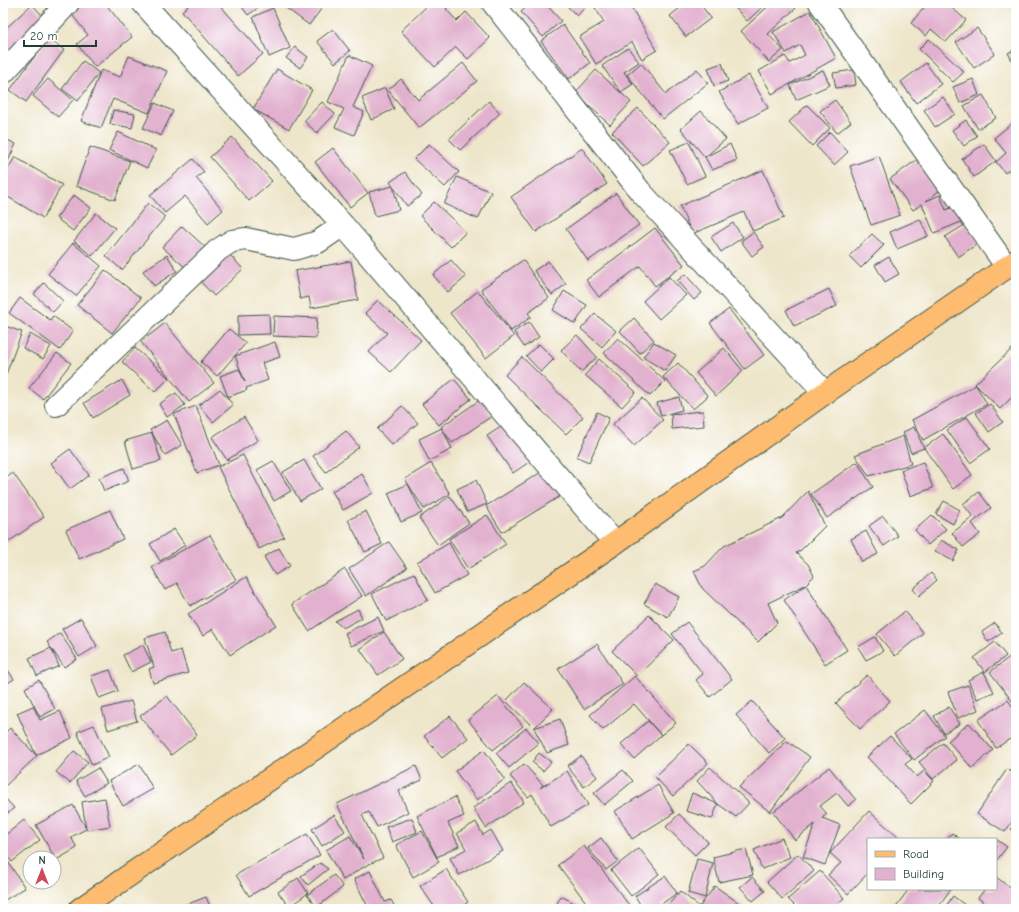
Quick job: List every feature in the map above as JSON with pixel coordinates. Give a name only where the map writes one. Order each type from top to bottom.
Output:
[{"type":"main road","points":[[80,909],[615,542],[825,393],[1012,264]]},
{"type":"street","points":[[3,72],[68,3]]},
{"type":"street","points":[[143,3],[343,225],[615,542]]},
{"type":"street","points":[[493,3],[640,191],[825,393]]},
{"type":"street","points":[[820,3],[1012,264]]},
{"type":"street","points":[[56,405],[218,250],[232,241],[246,239],[294,248],[318,242],[343,225]]},
{"type":"building","points":[[81,3],[105,3],[132,37],[95,67],[77,44],[88,35],[70,12]]},
{"type":"building","points":[[191,3],[218,3],[263,54],[238,76],[182,11]]},
{"type":"building","points":[[239,3],[265,3],[248,15]]},
{"type":"building","points":[[283,3],[314,3],[322,8],[309,25],[282,5]]},
{"type":"building","points":[[430,3],[452,3],[446,9],[457,21],[466,12],[490,38],[468,59],[456,47],[435,67],[401,31]]},
{"type":"building","points":[[531,3],[545,3],[561,21],[543,37],[521,12]]},
{"type":"building","points":[[564,3],[589,3],[577,16]]},
{"type":"building","points":[[598,3],[637,3],[631,7],[657,50],[642,59],[632,42],[596,64],[579,37],[604,22],[594,6]]},
{"type":"building","points":[[686,3],[699,3],[711,18],[686,37],[670,16]]},
{"type":"building","points":[[731,3],[767,3],[747,21]]},
{"type":"building","points":[[772,3],[791,3],[796,8],[768,34],[783,50],[769,62],[741,31]]},
{"type":"building","points":[[928,3],[946,3],[966,20],[946,42],[931,29],[926,36],[911,23]]},
{"type":"building","points":[[32,4],[47,21],[10,55],[3,47],[3,31]]},
{"type":"building","points":[[273,8],[290,48],[269,57],[253,17]]},
{"type":"building","points":[[810,11],[836,58],[772,94],[759,71],[785,56],[790,63],[805,55],[800,45],[786,53],[773,32]]},
{"type":"building","points":[[563,25],[590,63],[569,79],[541,41]]},
{"type":"building","points":[[977,28],[995,54],[974,68],[956,42]]},
{"type":"building","points":[[333,29],[350,51],[335,63],[317,41]]},
{"type":"building","points":[[48,38],[64,50],[26,102],[10,90]]},
{"type":"building","points":[[929,39],[964,72],[953,82],[919,49]]},
{"type":"building","points":[[295,47],[308,57],[300,68],[286,58]]},
{"type":"building","points":[[628,48],[639,62],[624,72],[633,84],[621,92],[602,66]]},
{"type":"building","points":[[1016,49],[1016,67],[1008,53]]},
{"type":"building","points":[[349,55],[372,66],[353,107],[364,112],[354,135],[335,127],[344,109],[328,102]]},
{"type":"building","points":[[129,56],[167,71],[149,113],[113,99],[101,128],[81,121],[101,70],[120,77]]},
{"type":"building","points":[[83,61],[99,73],[78,101],[62,89]]},
{"type":"building","points":[[463,63],[477,81],[419,128],[388,90],[401,79],[418,100]]},
{"type":"building","points":[[641,63],[666,94],[697,69],[708,83],[663,119],[627,75]]},
{"type":"building","points":[[722,63],[728,81],[714,86],[708,68]]},
{"type":"building","points":[[926,63],[941,84],[916,103],[901,82]]},
{"type":"building","points":[[277,69],[312,90],[289,129],[253,109]]},
{"type":"building","points":[[596,70],[631,102],[610,125],[575,93]]},
{"type":"building","points":[[823,70],[830,85],[796,100],[790,85]]},
{"type":"building","points":[[854,70],[856,85],[836,88],[833,73]]},
{"type":"building","points":[[749,75],[768,108],[738,124],[719,92]]},
{"type":"building","points":[[48,79],[73,100],[58,117],[33,96]]},
{"type":"building","points":[[973,79],[979,95],[960,103],[953,87]]},
{"type":"building","points":[[385,88],[394,109],[371,120],[362,98]]},
{"type":"building","points":[[983,95],[996,118],[978,129],[964,106]]},
{"type":"building","points":[[943,97],[955,114],[935,127],[924,110]]},
{"type":"building","points":[[835,100],[851,122],[837,133],[820,111]]},
{"type":"building","points":[[489,101],[500,113],[460,150],[449,139]]},
{"type":"building","points":[[322,102],[335,114],[317,133],[304,121]]},
{"type":"building","points":[[155,103],[173,111],[161,136],[143,128]]},
{"type":"building","points":[[807,105],[830,128],[812,146],[789,122]]},
{"type":"building","points":[[638,108],[670,142],[643,166],[612,132]]},
{"type":"building","points":[[113,110],[135,114],[132,128],[110,124]]},
{"type":"building","points":[[701,111],[726,139],[705,157],[681,129]]},
{"type":"building","points":[[966,120],[977,136],[964,146],[952,130]]},
{"type":"building","points":[[1016,120],[1016,164],[1005,173],[996,162],[1006,153],[994,138]]},
{"type":"building","points":[[118,132],[156,150],[147,168],[109,150]]},
{"type":"building","points":[[830,132],[848,152],[834,165],[816,146]]},
{"type":"building","points":[[232,137],[272,181],[249,201],[210,157]]},
{"type":"building","points":[[3,138],[16,144],[3,172]]},
{"type":"building","points":[[689,142],[705,176],[687,184],[670,150]]},
{"type":"building","points":[[429,144],[459,172],[445,187],[414,159]]},
{"type":"building","points":[[730,144],[737,160],[712,170],[705,157]]},
{"type":"building","points":[[984,144],[996,161],[974,177],[962,159]]},
{"type":"building","points":[[90,147],[130,161],[115,200],[76,186]]},
{"type":"building","points":[[333,148],[368,193],[350,207],[315,162]]},
{"type":"building","points":[[582,148],[607,184],[536,232],[511,197]]},
{"type":"building","points":[[879,156],[900,215],[871,225],[850,166]]},
{"type":"building","points":[[922,156],[944,187],[926,201],[940,195],[946,210],[960,204],[966,220],[934,233],[922,204],[913,210],[890,179]]},
{"type":"building","points":[[15,157],[62,185],[43,218],[3,194],[3,177]]},
{"type":"building","points":[[193,159],[204,172],[196,178],[223,210],[208,223],[185,196],[165,213],[150,195]]},
{"type":"building","points":[[763,170],[784,218],[753,231],[744,212],[692,234],[680,206]]},
{"type":"building","points":[[405,172],[422,195],[407,206],[390,182]]},
{"type":"building","points":[[457,177],[491,192],[478,219],[444,204]]},
{"type":"building","points":[[393,186],[399,210],[375,216],[369,192]]},
{"type":"building","points":[[616,193],[639,225],[588,261],[566,229]]},
{"type":"building","points":[[74,195],[91,208],[73,231],[56,218]]},
{"type":"building","points":[[434,202],[466,232],[451,247],[420,216]]},
{"type":"building","points":[[148,203],[165,217],[122,270],[106,256]]},
{"type":"building","points":[[96,213],[115,228],[92,256],[74,241]]},
{"type":"building","points":[[920,219],[928,236],[897,249],[890,232]]},
{"type":"building","points":[[733,223],[743,237],[721,252],[711,237]]},
{"type":"building","points":[[966,224],[979,243],[958,257],[945,237]]},
{"type":"building","points":[[182,226],[205,247],[186,268],[162,247]]},
{"type":"building","points":[[655,228],[684,265],[655,286],[640,266],[599,297],[586,280]]},
{"type":"building","points":[[753,232],[764,247],[752,256],[741,241]]},
{"type":"building","points":[[872,234],[884,245],[861,268],[849,256]]},
{"type":"building","points":[[73,243],[101,266],[76,296],[48,274]]},
{"type":"building","points":[[229,254],[243,269],[214,296],[200,281]]},
{"type":"building","points":[[167,255],[177,271],[154,286],[143,271]]},
{"type":"building","points":[[889,257],[899,274],[885,282],[875,265]]},
{"type":"building","points":[[451,260],[466,277],[448,292],[433,275]]},
{"type":"building","points":[[523,260],[549,298],[528,313],[531,317],[511,331],[481,289]]},
{"type":"building","points":[[351,261],[358,300],[311,308],[309,297],[300,299],[295,271]]},
{"type":"building","points":[[548,261],[566,284],[552,295],[534,271]]},
{"type":"building","points":[[105,270],[141,298],[112,333],[77,305]]},
{"type":"building","points":[[685,274],[702,293],[694,300],[677,281]]},
{"type":"building","points":[[669,277],[686,295],[659,319],[643,301]]},
{"type":"building","points":[[44,283],[63,301],[53,312],[34,294]]},
{"type":"building","points":[[829,289],[837,306],[794,326],[786,310]]},
{"type":"building","points":[[478,291],[514,336],[486,358],[450,313]]},
{"type":"building","points":[[564,291],[587,305],[575,324],[553,310]]},
{"type":"building","points":[[20,298],[50,320],[53,316],[73,331],[60,350],[9,313]]},
{"type":"building","points":[[378,300],[421,340],[391,372],[369,352],[387,333],[365,313]]},
{"type":"building","points":[[729,309],[764,355],[745,369],[710,323]]},
{"type":"building","points":[[269,314],[270,334],[238,335],[238,315]]},
{"type":"building","points":[[595,314],[616,331],[602,347],[581,329]]},
{"type":"building","points":[[274,316],[317,318],[316,338],[273,336]]},
{"type":"building","points":[[634,318],[654,340],[640,353],[620,331]]},
{"type":"building","points":[[529,322],[539,337],[524,347],[514,332]]},
{"type":"building","points":[[165,323],[214,383],[189,402],[141,342]]},
{"type":"building","points":[[5,326],[22,332],[3,382],[3,332]]},
{"type":"building","points":[[229,329],[246,343],[217,376],[201,362]]},
{"type":"building","points":[[30,334],[51,346],[43,359],[23,348]]},
{"type":"building","points":[[577,335],[597,357],[581,372],[561,350]]},
{"type":"building","points":[[618,338],[665,381],[650,396],[604,353]]},
{"type":"building","points":[[275,342],[280,357],[262,363],[268,380],[246,388],[247,390],[228,397],[220,376],[239,369],[245,382],[235,356]]},
{"type":"building","points":[[654,342],[676,355],[665,371],[643,357]]},
{"type":"building","points":[[539,344],[554,359],[541,372],[526,356]]},
{"type":"building","points":[[135,348],[169,378],[155,392],[122,362]]},
{"type":"building","points":[[724,348],[743,371],[716,396],[696,373]]},
{"type":"building","points":[[1013,348],[1016,351],[1016,393],[1000,409],[975,384]]},
{"type":"building","points":[[57,353],[71,363],[43,399],[29,388]]},
{"type":"building","points":[[522,357],[583,417],[566,434],[505,375]]},
{"type":"building","points":[[599,359],[636,392],[622,407],[585,375]]},
{"type":"building","points":[[678,363],[708,396],[693,409],[663,377]]},
{"type":"building","points":[[454,379],[471,399],[439,425],[422,404]]},
{"type":"building","points":[[122,380],[130,395],[93,418],[84,403]]},
{"type":"building","points":[[976,385],[987,404],[923,440],[912,420]]},
{"type":"building","points":[[220,389],[233,405],[213,422],[199,405]]},
{"type":"building","points":[[176,393],[185,405],[167,417],[159,404]]},
{"type":"building","points":[[679,397],[682,410],[661,416],[657,403]]},
{"type":"building","points":[[642,398],[663,420],[634,446],[613,424]]},
{"type":"building","points":[[481,399],[492,416],[452,443],[441,427]]},
{"type":"building","points":[[990,404],[1003,422],[989,432],[976,413]]},
{"type":"building","points":[[196,406],[219,465],[197,473],[174,414]]},
{"type":"building","points":[[402,406],[418,423],[392,445],[377,429]]},
{"type":"building","points":[[703,411],[704,426],[672,429],[671,414]]},
{"type":"building","points":[[597,412],[609,418],[589,462],[577,457]]},
{"type":"building","points":[[244,417],[258,440],[227,460],[212,437]]},
{"type":"building","points":[[967,417],[990,449],[970,463],[947,430]]},
{"type":"building","points":[[167,420],[182,445],[165,455],[150,430]]},
{"type":"building","points":[[507,423],[532,460],[513,473],[487,436]]},
{"type":"building","points":[[914,427],[924,448],[911,453],[903,432]]},
{"type":"building","points":[[442,428],[452,449],[429,461],[419,439]]},
{"type":"building","points":[[346,431],[359,447],[326,472],[313,456]]},
{"type":"building","points":[[152,433],[161,461],[133,469],[125,441]]},
{"type":"building","points":[[943,434],[972,475],[953,489],[924,448]]},
{"type":"building","points":[[903,436],[911,464],[869,476],[855,455]]},
{"type":"building","points":[[70,449],[89,475],[70,489],[51,463]]},
{"type":"building","points":[[243,455],[284,537],[259,549],[218,467]]},
{"type":"building","points":[[304,460],[321,489],[300,501],[283,472]]},
{"type":"building","points":[[273,461],[291,491],[274,501],[257,470]]},
{"type":"building","points":[[857,462],[873,487],[827,518],[811,494]]},
{"type":"building","points":[[923,462],[933,488],[910,496],[901,470]]},
{"type":"building","points":[[431,463],[450,494],[424,509],[405,479]]},
{"type":"building","points":[[124,468],[129,481],[104,491],[99,478]]},
{"type":"building","points":[[546,469],[562,495],[502,532],[486,506]]},
{"type":"building","points":[[13,473],[44,517],[7,543],[3,538],[3,480]]},
{"type":"building","points":[[362,474],[373,493],[343,510],[332,491]]},
{"type":"building","points":[[476,480],[487,504],[467,512],[457,489]]},
{"type":"building","points":[[408,484],[422,513],[401,522],[388,493]]},
{"type":"building","points":[[808,491],[825,526],[801,550],[796,553],[808,564],[814,576],[805,585],[768,603],[777,623],[758,642],[702,588],[694,571],[705,566],[724,546],[782,518]]},
{"type":"building","points":[[979,492],[991,508],[972,523],[980,534],[963,547],[952,533],[973,517],[963,504]]},
{"type":"building","points":[[450,496],[469,523],[438,545],[419,518]]},
{"type":"building","points":[[944,501],[960,510],[953,524],[936,514]]},
{"type":"building","points":[[110,510],[123,539],[79,559],[66,530]]},
{"type":"building","points":[[366,511],[382,544],[365,552],[348,520]]},
{"type":"building","points":[[487,515],[506,544],[468,569],[449,539]]},
{"type":"building","points":[[932,515],[946,529],[928,545],[915,530]]},
{"type":"building","points":[[883,516],[898,536],[884,546],[869,526]]},
{"type":"building","points":[[174,529],[185,545],[160,561],[150,544]]},
{"type":"building","points":[[866,531],[878,554],[862,562],[851,539]]},
{"type":"building","points":[[210,535],[236,580],[190,606],[177,583],[165,590],[152,567]]},
{"type":"building","points":[[941,540],[959,550],[953,561],[935,551]]},
{"type":"building","points":[[389,542],[407,568],[366,596],[349,569]]},
{"type":"building","points":[[449,543],[467,575],[435,593],[417,562]]},
{"type":"building","points":[[279,548],[290,566],[275,575],[264,557]]},
{"type":"building","points":[[345,569],[362,596],[309,631],[292,604]]},
{"type":"building","points":[[414,573],[428,600],[386,621],[372,594]]},
{"type":"building","points":[[931,573],[937,580],[919,596],[913,589]]},
{"type":"building","points":[[246,577],[276,625],[230,655],[213,629],[203,636],[188,614]]},
{"type":"building","points":[[655,584],[679,597],[668,617],[644,604]]},
{"type":"building","points":[[806,585],[847,650],[825,664],[784,600]]},
{"type":"building","points":[[358,609],[362,618],[343,628],[335,621]]},
{"type":"building","points":[[905,611],[923,633],[895,656],[877,634]]},
{"type":"building","points":[[649,615],[674,640],[637,676],[612,651]]},
{"type":"building","points":[[378,617],[384,631],[351,646],[345,633]]},
{"type":"building","points":[[81,618],[97,646],[79,657],[62,629]]},
{"type":"building","points":[[687,622],[732,679],[710,697],[696,680],[703,674],[672,634]]},
{"type":"building","points":[[995,623],[1002,633],[988,642],[982,632]]},
{"type":"building","points":[[165,632],[171,653],[181,650],[188,673],[153,683],[149,669],[154,667],[145,638]]},
{"type":"building","points":[[384,632],[402,659],[378,675],[360,649]]},
{"type":"building","points":[[60,633],[77,659],[64,667],[47,642]]},
{"type":"building","points":[[875,637],[883,651],[866,660],[858,647]]},
{"type":"building","points":[[995,642],[1006,656],[985,672],[974,658]]},
{"type":"building","points":[[597,644],[623,684],[584,709],[558,669]]},
{"type":"building","points":[[143,645],[151,662],[131,672],[123,655]]},
{"type":"building","points":[[51,648],[59,666],[37,676],[29,658]]},
{"type":"building","points":[[1016,652],[1016,706],[990,672]]},
{"type":"building","points":[[3,663],[14,679],[3,686]]},
{"type":"building","points":[[110,670],[118,691],[99,698],[91,676]]},
{"type":"building","points":[[984,672],[994,692],[977,699],[968,680]]},
{"type":"building","points":[[867,675],[890,701],[860,729],[836,703]]},
{"type":"building","points":[[635,676],[676,723],[661,735],[634,704],[603,730],[590,715]]},
{"type":"building","points":[[39,680],[55,709],[40,717],[25,688]]},
{"type":"building","points":[[524,682],[553,709],[534,728],[506,701]]},
{"type":"building","points":[[968,685],[978,710],[958,718],[948,692]]},
{"type":"building","points":[[167,696],[197,735],[171,755],[140,716]]},
{"type":"building","points":[[498,696],[523,726],[493,750],[468,720]]},
{"type":"building","points":[[1008,700],[1016,712],[1016,735],[996,748],[978,720]]},
{"type":"building","points":[[131,701],[137,721],[108,730],[102,709]]},
{"type":"building","points":[[752,701],[785,738],[769,753],[736,715]]},
{"type":"building","points":[[33,706],[40,720],[60,711],[72,738],[36,755],[17,713]]},
{"type":"building","points":[[949,707],[960,724],[944,733],[934,716]]},
{"type":"building","points":[[925,710],[945,736],[914,760],[894,734]]},
{"type":"building","points":[[450,716],[468,738],[442,758],[424,736]]},
{"type":"building","points":[[560,719],[569,745],[547,753],[534,728]]},
{"type":"building","points":[[648,721],[661,735],[634,759],[621,744]]},
{"type":"building","points":[[969,723],[993,750],[972,768],[948,741]]},
{"type":"building","points":[[94,725],[109,757],[92,765],[77,732]]},
{"type":"building","points":[[10,728],[37,756],[4,787],[3,735]]},
{"type":"building","points":[[526,728],[539,743],[509,768],[496,753]]},
{"type":"building","points":[[890,736],[912,759],[905,764],[917,777],[924,771],[934,781],[911,804],[867,757]]},
{"type":"building","points":[[787,741],[810,757],[770,812],[739,787]]},
{"type":"building","points":[[943,743],[957,760],[933,779],[919,762]]},
{"type":"building","points":[[689,744],[708,763],[673,796],[655,777]]},
{"type":"building","points":[[484,750],[505,779],[477,800],[455,771]]},
{"type":"building","points":[[74,751],[88,762],[70,783],[56,772]]},
{"type":"building","points":[[539,753],[551,762],[543,771],[532,762]]},
{"type":"building","points":[[581,756],[597,777],[584,787],[567,766]]},
{"type":"building","points":[[139,764],[153,789],[123,806],[109,781]]},
{"type":"building","points":[[524,764],[543,785],[540,788],[567,771],[588,805],[551,827],[532,794],[528,797],[510,776]]},
{"type":"building","points":[[416,766],[422,780],[399,791],[408,812],[377,827],[369,812],[362,815],[383,858],[367,865],[343,880],[326,850],[350,836],[364,859],[337,804]]},
{"type":"building","points":[[710,767],[749,803],[736,817],[718,804],[697,781]]},
{"type":"building","points":[[829,767],[856,800],[848,806],[837,793],[820,806],[827,814],[822,818],[840,825],[825,865],[803,857],[815,824],[795,840],[773,812]]},
{"type":"building","points":[[98,768],[107,783],[85,796],[76,781]]},
{"type":"building","points":[[1007,769],[1016,775],[1016,816],[1005,832],[977,814]]},
{"type":"building","points":[[623,770],[633,781],[604,805],[594,793]]},
{"type":"building","points":[[511,783],[524,802],[486,828],[473,808]]},
{"type":"building","points":[[658,785],[674,813],[632,839],[615,811]]},
{"type":"building","points":[[692,793],[718,804],[712,819],[686,811]]},
{"type":"building","points":[[3,796],[14,808],[3,817]]},
{"type":"building","points":[[455,797],[464,816],[448,823],[459,846],[437,857],[417,816]]},
{"type":"building","points":[[105,798],[110,826],[86,829],[71,837],[77,848],[62,857],[62,850],[50,850],[36,825],[73,805],[86,828],[82,802]]},
{"type":"building","points":[[869,811],[899,838],[867,838],[867,874],[848,894],[828,875],[841,863],[830,853]]},
{"type":"building","points":[[679,814],[708,842],[695,855],[666,827]]},
{"type":"building","points":[[334,815],[345,831],[322,846],[312,829]]},
{"type":"building","points":[[412,818],[417,832],[392,842],[386,827]]},
{"type":"building","points":[[24,820],[40,840],[27,850],[22,850],[22,854],[12,862],[3,851],[3,837]]},
{"type":"building","points":[[476,822],[483,835],[491,830],[503,851],[459,875],[450,858],[466,849],[457,833]]},
{"type":"building","points":[[1016,824],[1016,834],[1011,829]]},
{"type":"building","points":[[422,831],[439,862],[413,877],[396,845]]},
{"type":"building","points":[[952,833],[959,838],[948,838]]},
{"type":"building","points":[[307,834],[320,855],[249,896],[236,875]]},
{"type":"building","points":[[601,838],[618,861],[606,870],[588,848]]},
{"type":"building","points":[[782,838],[790,857],[762,869],[754,850]]},
{"type":"building","points":[[997,840],[1007,847],[997,860]]},
{"type":"building","points":[[584,846],[632,909],[591,909],[558,865]]},
{"type":"building","points":[[639,848],[659,874],[631,896],[611,870]]},
{"type":"building","points":[[746,849],[753,875],[719,882],[713,857]]},
{"type":"building","points":[[3,854],[22,883],[22,890],[3,901]]},
{"type":"building","points":[[798,854],[814,871],[782,899],[767,882]]},
{"type":"building","points":[[697,859],[713,863],[705,898],[688,893]]},
{"type":"building","points":[[320,863],[328,869],[308,885],[301,876]]},
{"type":"building","points":[[446,869],[468,902],[458,909],[436,909],[420,886]]},
{"type":"building","points":[[370,871],[385,902],[391,900],[396,909],[369,909],[354,879]]},
{"type":"building","points":[[820,871],[844,898],[831,909],[798,909],[788,899]]},
{"type":"building","points":[[334,875],[343,887],[317,907],[307,895]]},
{"type":"building","points":[[665,876],[677,893],[660,905],[663,909],[643,909],[635,896]]},
{"type":"building","points":[[752,877],[765,891],[753,901],[740,887]]},
{"type":"building","points":[[298,878],[308,893],[289,907],[278,892]]},
{"type":"building","points":[[997,878],[1016,892],[1016,898],[1008,909],[993,909],[978,898],[984,890],[997,890]]},
{"type":"building","points":[[715,886],[743,906],[741,909],[704,909],[700,906]]},
{"type":"building","points":[[908,890],[950,890],[936,909],[894,909]]},
{"type":"building","points":[[680,891],[702,909],[665,909]]},
{"type":"building","points":[[561,896],[585,909],[554,909]]},
{"type":"building","points":[[953,896],[970,909],[944,909]]},
{"type":"building","points":[[206,897],[211,909],[175,909]]}]
